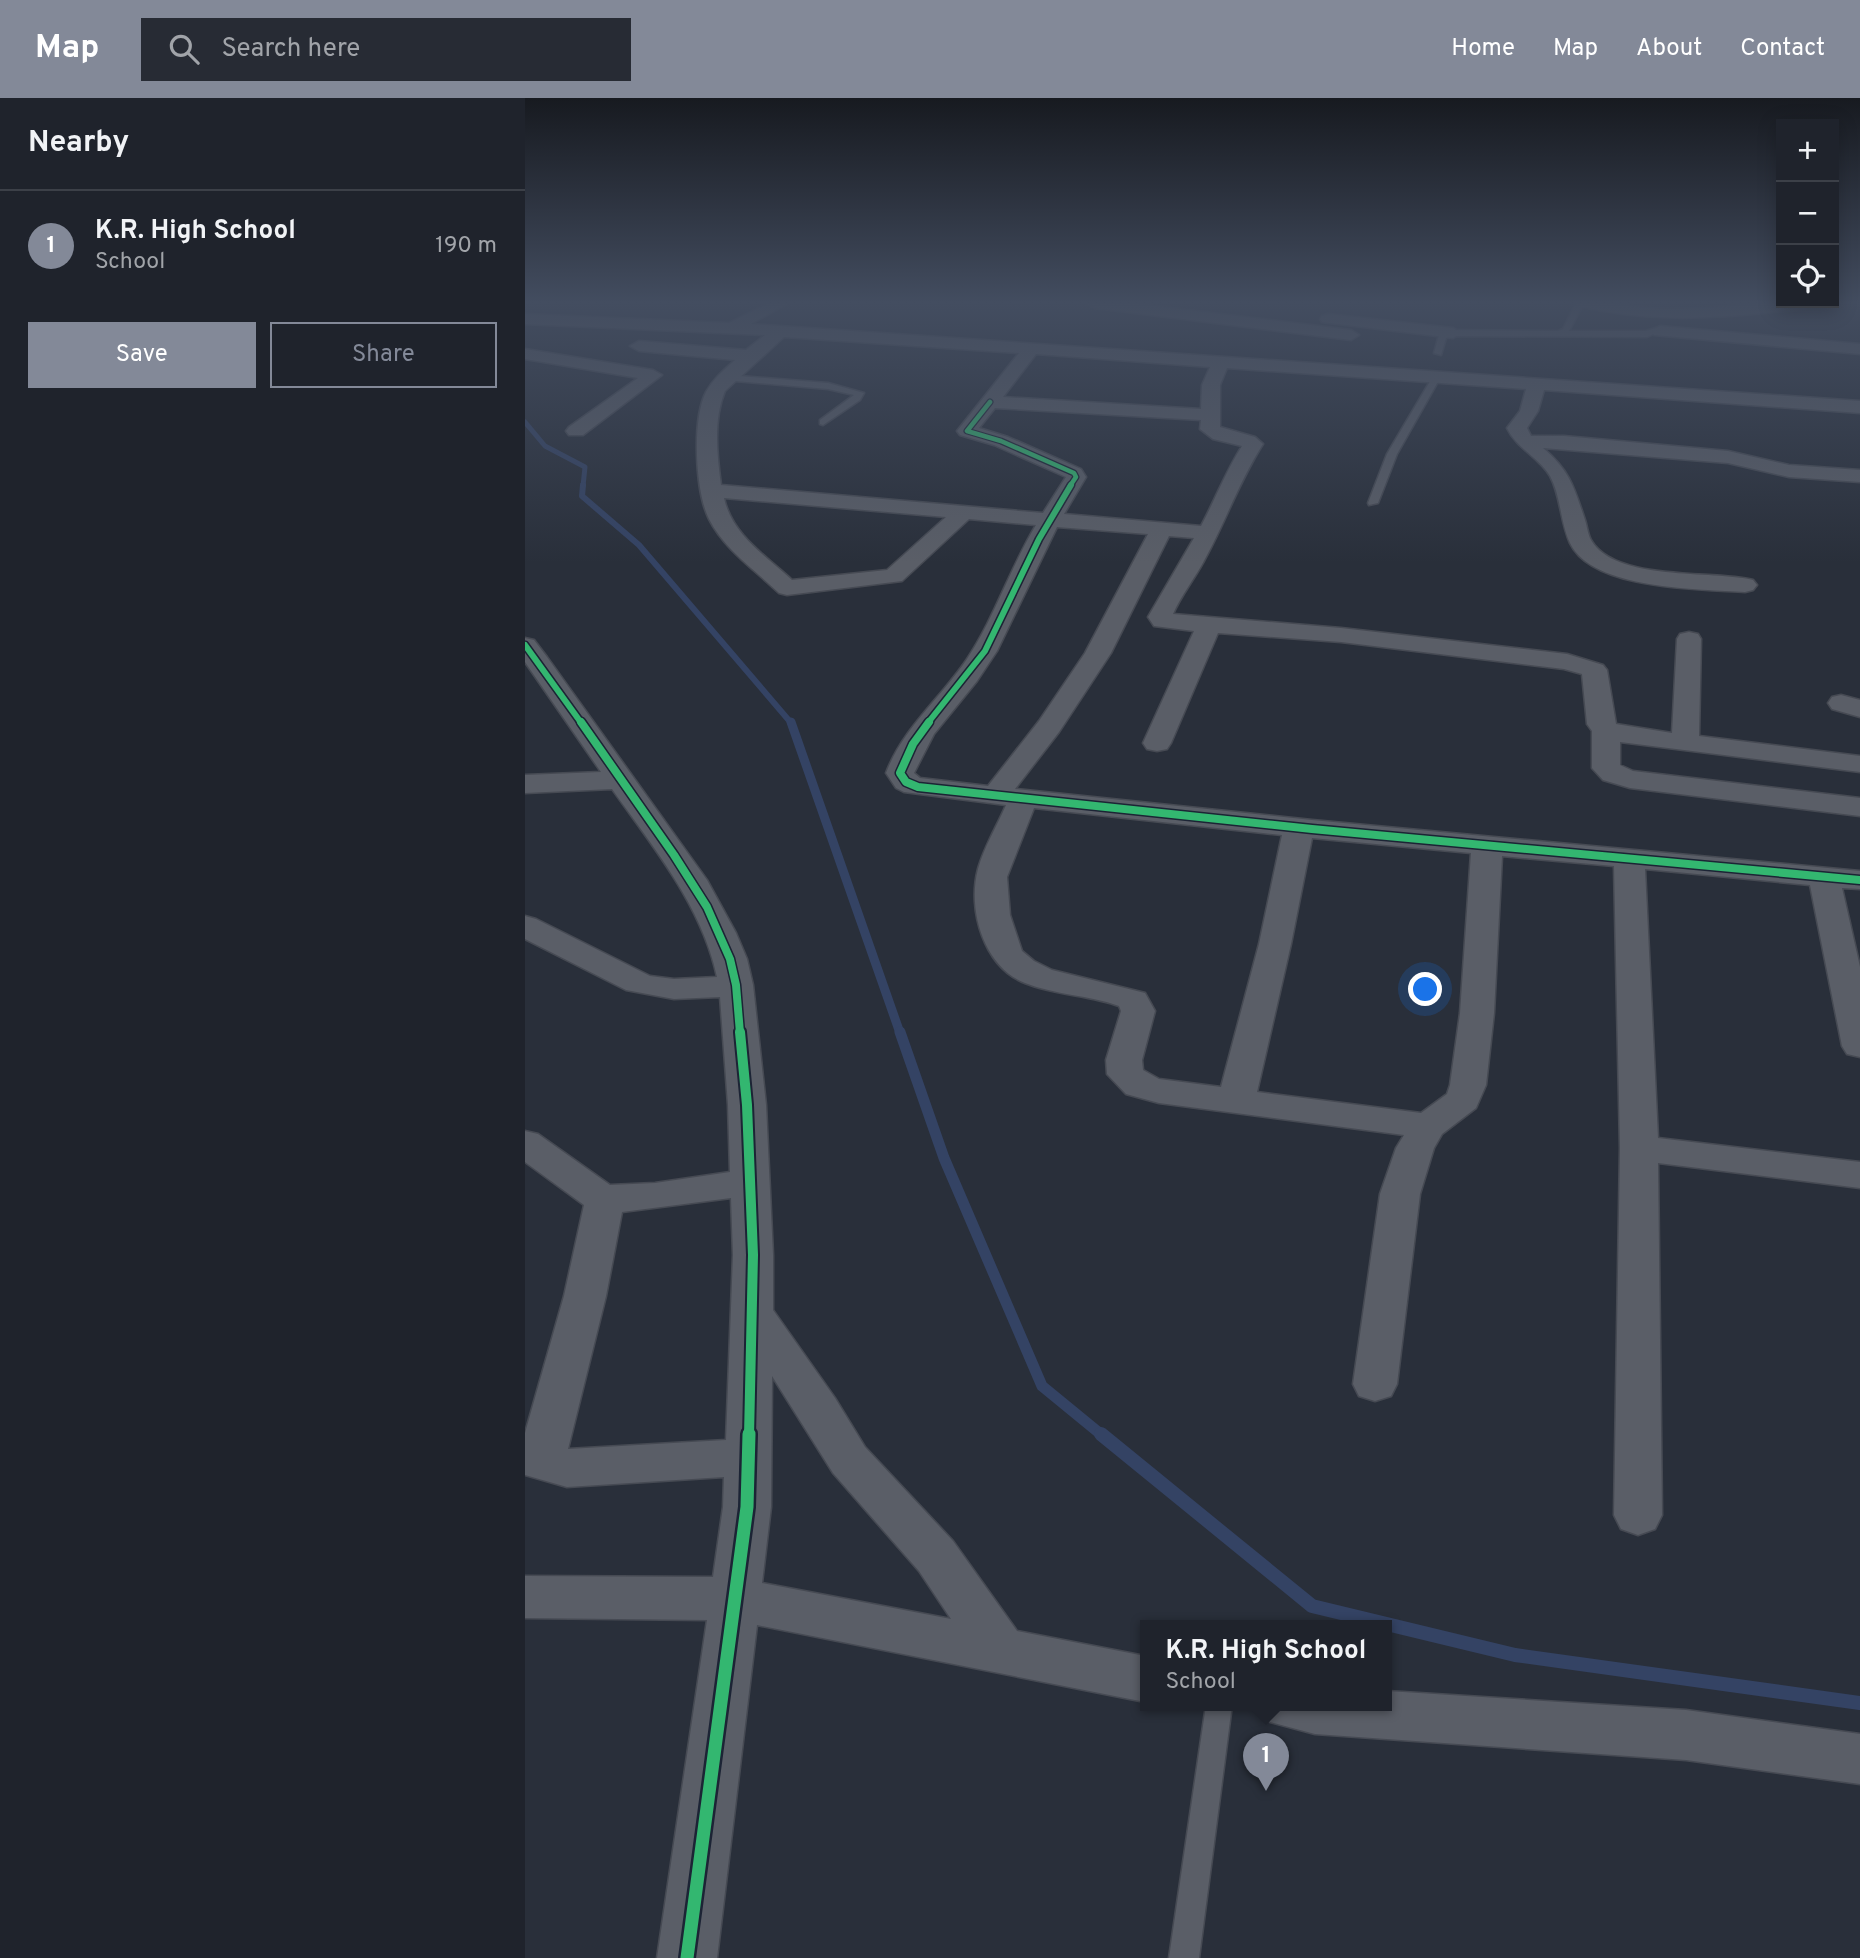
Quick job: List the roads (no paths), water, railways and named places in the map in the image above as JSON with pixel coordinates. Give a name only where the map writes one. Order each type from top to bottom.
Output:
[{"type":"street","points":[[576,431],[633,390]]},
{"type":"street","points":[[718,390],[712,398],[709,410],[706,442],[719,518],[787,588],[894,576],[963,513]]},
{"type":"street","points":[[999,390],[967,431],[1001,441],[1074,473],[1076,477],[1049,520],[1009,607],[977,663],[909,751],[900,773],[904,781],[914,787],[1299,827],[1860,880]]},
{"type":"street","points":[[1210,390],[1213,432],[1245,439],[1253,444],[1232,477],[1225,500],[1160,617],[1163,621],[1341,635],[1567,662],[1594,670],[1601,724],[1606,730],[1629,736],[1860,765]]},
{"type":"street","points":[[1535,390],[1529,411],[1517,428],[1526,442],[1555,468],[1581,543],[1596,559],[1647,575],[1745,585]]},
{"type":"street","points":[[1607,390],[1860,407]]},
{"type":"street","points":[[990,401],[1210,415]]},
{"type":"street","points":[[1526,442],[1564,442],[1728,457],[1789,471],[1860,476]]},
{"type":"street","points":[[713,491],[1207,533]]},
{"type":"street","points":[[1162,529],[1098,653],[1049,726],[1009,797],[991,884],[991,903],[1001,940],[1011,960],[1044,978],[1119,994],[1133,1000],[1138,1011],[1124,1060],[1125,1074],[1139,1086],[1236,1102],[1428,1126]]},
{"type":"street","points":[[1157,743],[1209,625]]},
{"type":"street","points":[[1685,743],[1689,639]]},
{"type":"street","points":[[525,645],[687,875],[718,929],[734,969],[736,985],[754,1255],[747,1507],[687,1958]]},
{"type":"street","points":[[1606,730],[1606,768],[1613,774],[1643,781],[1860,807]]},
{"type":"street","points":[[525,784],[621,780]]},
{"type":"street","points":[[1236,1102],[1275,944],[1299,827]]},
{"type":"street","points":[[1375,1384],[1400,1194],[1415,1148],[1428,1126],[1463,1100],[1468,1085],[1477,1013],[1487,845]]},
{"type":"street","points":[[1629,858],[1639,1148],[1638,1515]]},
{"type":"street","points":[[1824,876],[1860,1046]]},
{"type":"street","points":[[525,926],[655,989],[674,991],[736,985]]},
{"type":"street","points":[[525,1143],[591,1191],[605,1198],[635,1198],[750,1182]]},
{"type":"street","points":[[1639,1148],[1860,1175]]},
{"type":"street","points":[[605,1198],[585,1297],[534,1457],[567,1468],[748,1457]]},
{"type":"street","points":[[752,1313],[819,1410],[849,1460],[936,1556],[1001,1651]]},
{"type":"street","points":[[525,1597],[734,1599],[1140,1678]]},
{"type":"street","points":[[1330,1711],[1686,1735],[1860,1759]]},
{"type":"lane","points":[[823,422],[857,398],[859,393],[845,390]]},
{"type":"lane","points":[[1373,503],[1392,454],[1429,390]]},
{"type":"lane","points":[[1184,1958],[1218,1711]]},
{"type":"waterway","points":[[525,422],[545,446],[585,467],[583,486]]},
{"type":"waterway","points":[[583,485],[582,496],[639,545],[791,723]]},
{"type":"waterway","points":[[791,723],[900,1033]]},
{"type":"waterway","points":[[900,1032],[944,1158],[1042,1386],[1103,1436]]},
{"type":"waterway","points":[[1101,1434],[1312,1606],[1370,1620]]},
{"type":"waterway","points":[[1392,1625],[1515,1655],[1860,1703]]},
{"type":"place","name":"K.R. High School","points":[[1266,1791]]}]
